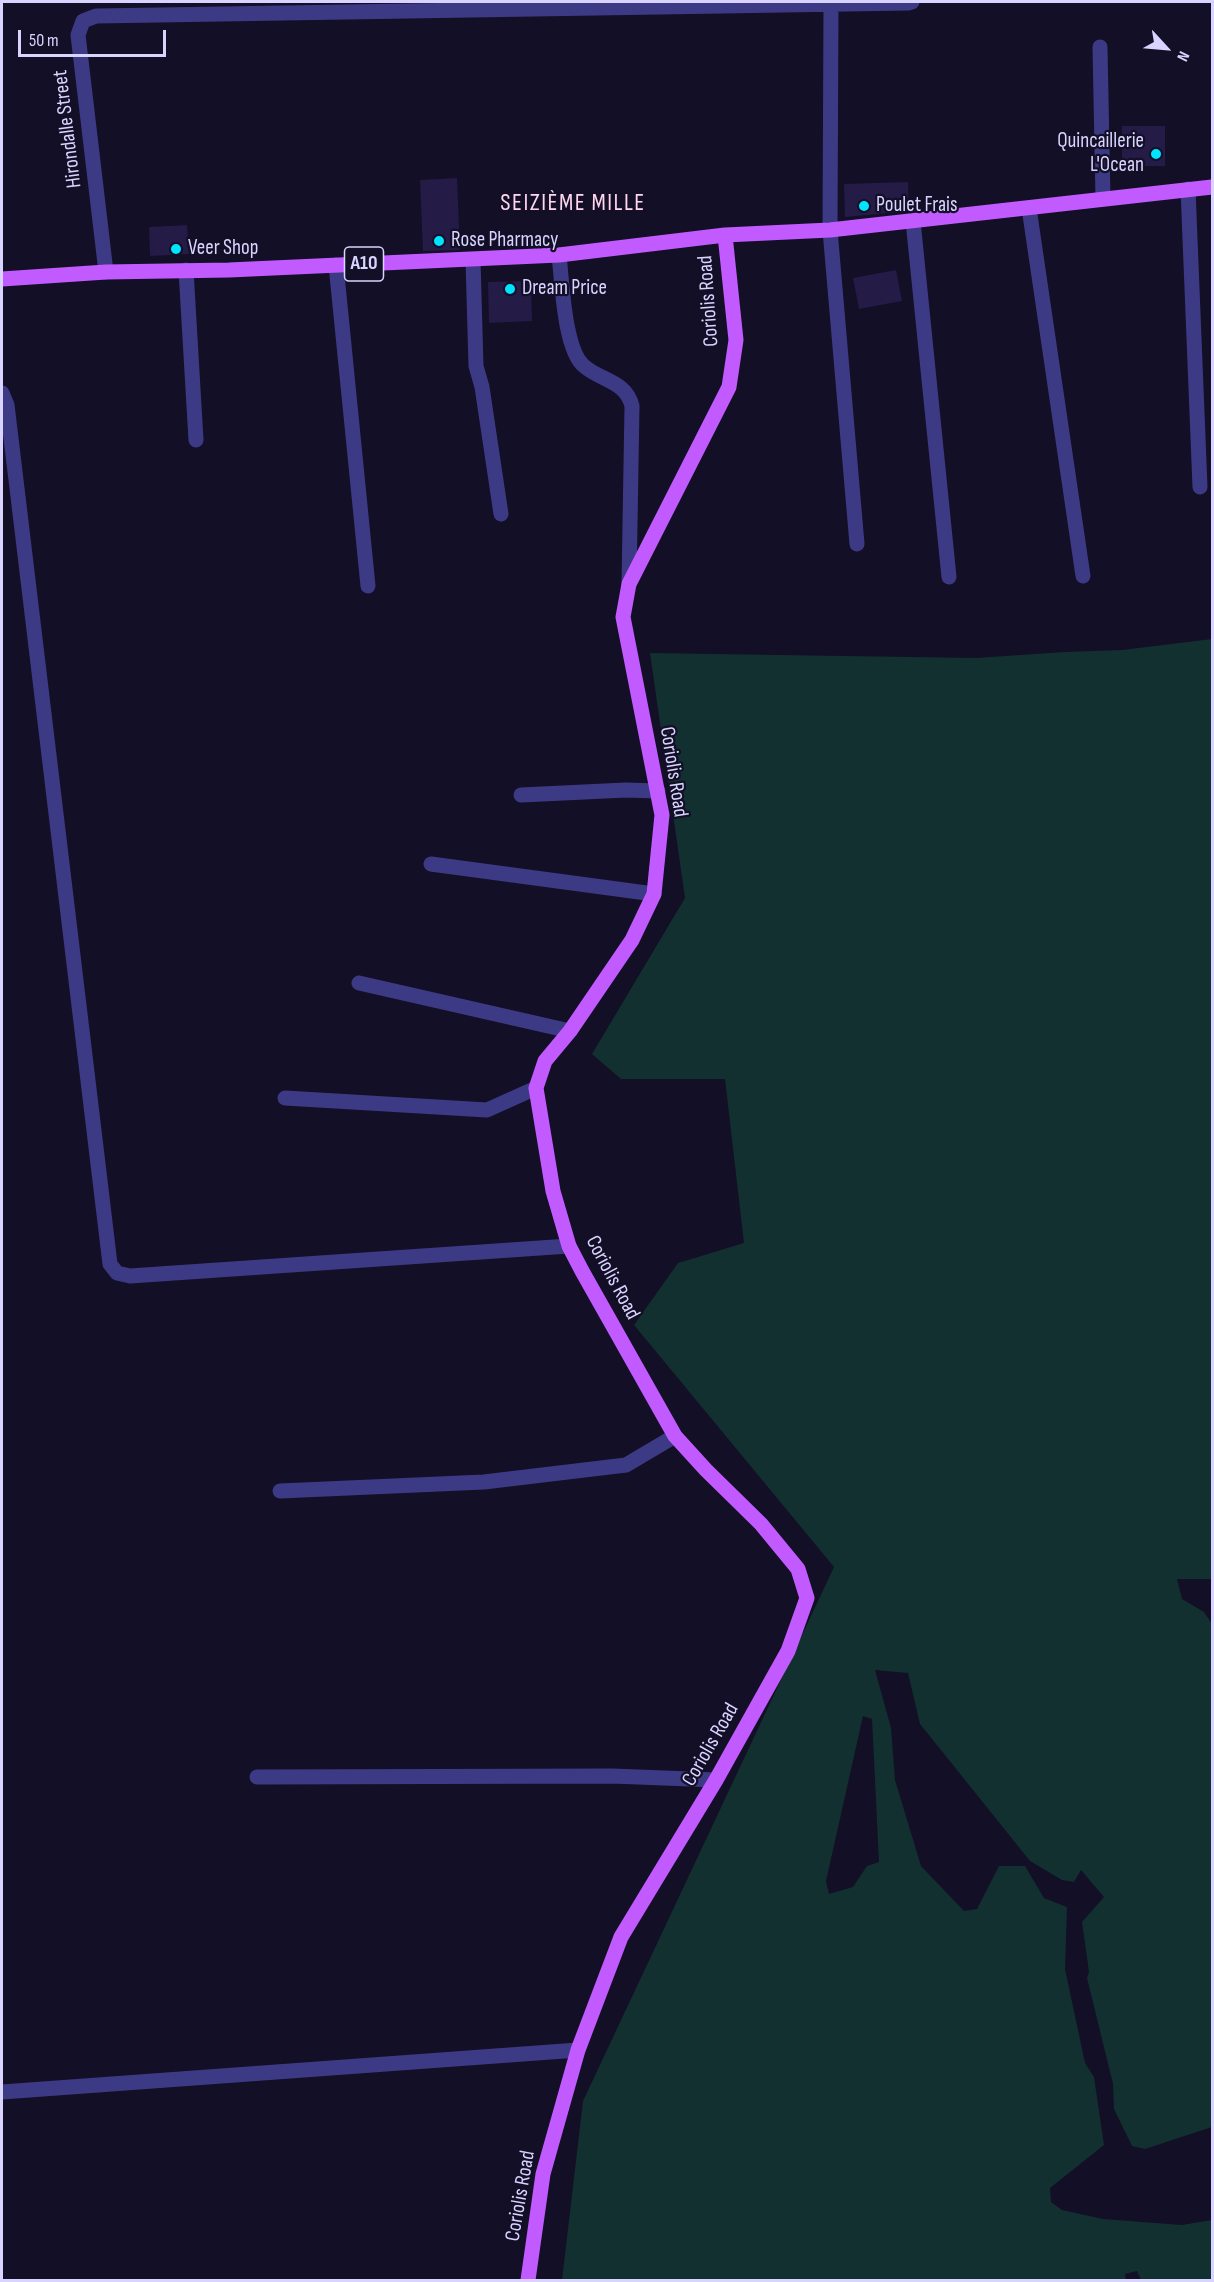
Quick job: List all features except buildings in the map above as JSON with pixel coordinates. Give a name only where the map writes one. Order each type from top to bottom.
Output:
[{"type":"main road","name":"A10","points":[[2,279],[106,272],[559,255],[725,235],[830,230],[1212,187]]},
{"type":"main road","name":"Coriolis Road","points":[[528,2280],[543,2174],[578,2050],[621,1937],[716,1780],[788,1651],[807,1598],[798,1569],[761,1524],[675,1436],[569,1246],[553,1191],[536,1088],[545,1061],[570,1031],[632,940],[654,894],[662,815],[623,617],[629,584],[729,387],[736,340],[725,235]]},
{"type":"street","name":"Hirondalle Street","points":[[106,272],[78,35],[83,21],[96,16],[248,8],[912,2]]},
{"type":"street","points":[[831,4],[830,230],[857,544]]},
{"type":"street","points":[[1100,47],[1103,199]]},
{"type":"street","points":[[1188,189],[1200,488]]},
{"type":"street","points":[[1029,208],[1083,576]]},
{"type":"street","points":[[913,221],[949,577]]},
{"type":"street","points":[[559,255],[569,339],[583,366],[614,381],[630,396],[632,406],[629,584]]},
{"type":"street","points":[[473,260],[476,366],[482,387],[501,514]]},
{"type":"street","points":[[336,265],[368,586]]},
{"type":"street","points":[[186,270],[196,440]]},
{"type":"street","points":[[2,393],[9,417],[110,1264],[117,1273],[130,1275],[569,1246]]},
{"type":"street","points":[[521,795],[626,790],[658,791]]},
{"type":"street","points":[[431,864],[654,894]]},
{"type":"street","points":[[359,984],[570,1031]]},
{"type":"street","points":[[285,1098],[487,1110],[536,1088]]},
{"type":"street","points":[[280,1491],[484,1482],[626,1465],[675,1436]]},
{"type":"street","points":[[257,1777],[612,1776],[716,1780]]},
{"type":"street","points":[[2,2092],[578,2050]]},
{"type":"green space","points":[[1212,639],[1212,1579],[1177,1579],[1182,1599],[1204,1612],[1212,1624],[1212,2127],[1145,2149],[1132,2146],[1114,2109],[1113,2084],[1087,1978],[1089,1972],[1082,1922],[1104,1897],[1081,1870],[1074,1882],[1062,1880],[1030,1861],[920,1724],[908,1673],[875,1670],[891,1728],[895,1780],[921,1866],[964,1911],[977,1909],[999,1866],[1025,1866],[1044,1898],[1067,1907],[1065,1969],[1085,2063],[1094,2077],[1104,2145],[1050,2188],[1051,2202],[1062,2210],[1103,2219],[1182,2225],[1212,2220],[1212,2280],[1141,2280],[1137,2271],[1125,2274],[1126,2280],[562,2280],[583,2101],[834,1567],[634,1325],[678,1263],[744,1243],[725,1079],[621,1079],[592,1054],[685,898],[650,653],[976,658],[1122,650]],"holes":[[[863,1716],[872,1719],[879,1862],[867,1866],[853,1887],[829,1894],[826,1881]]]},
{"type":"place","name":"Quincaillerie L'Ocean","points":[[1156,154]]},
{"type":"place","name":"Poulet Frais","points":[[864,206]]},
{"type":"place","name":"Rose Pharmacy","points":[[439,241]]},
{"type":"place","name":"Veer Shop","points":[[176,249]]},
{"type":"place","name":"Dream Price","points":[[510,289]]},
{"type":"district","name":"SEIZIÈME MILLE","points":[[573,204]]}]
